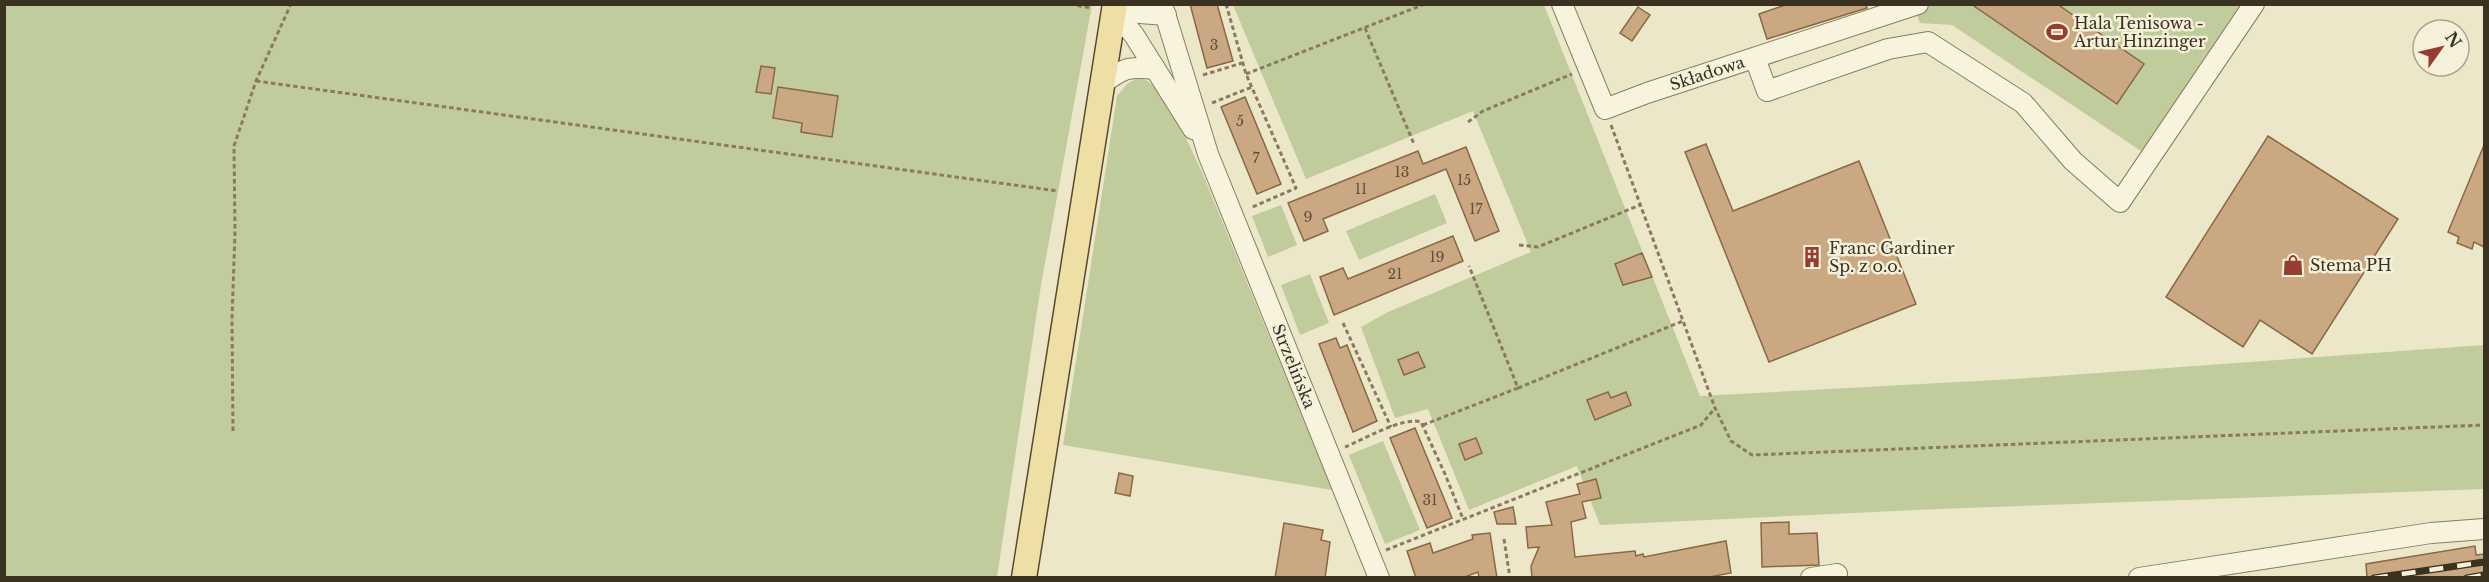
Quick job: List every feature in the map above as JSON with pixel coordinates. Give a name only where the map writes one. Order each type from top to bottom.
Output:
[{"type":"main road","points":[[1024,578],[1101,85],[1107,8]]},
{"type":"street","points":[[1562,4],[1605,109]]},
{"type":"street","name":"Składowa","points":[[1605,109],[1918,4]]},
{"type":"street","points":[[1755,58],[1767,91],[1888,49],[1929,42],[2023,103],[2066,153],[2120,202],[2254,4]]},
{"type":"street","points":[[1107,8],[1164,10]]},
{"type":"street","name":"Strzelińska","points":[[1107,8],[1134,35],[1208,154]]},
{"type":"street","name":"Strzelińska","points":[[1164,10],[1208,154],[1379,578]]},
{"type":"street","points":[[1101,85],[1119,70],[1135,67],[1155,69]]},
{"type":"street","points":[[2139,578],[2431,533],[2484,529]]},
{"type":"street","points":[[1811,578],[1838,574]]},
{"type":"path","points":[[233,431],[232,319],[236,232],[234,146],[256,81],[291,4]]},
{"type":"path","points":[[1070,4],[1107,8]]},
{"type":"path","points":[[1226,4],[1246,74],[1296,188],[1232,215]]},
{"type":"path","points":[[1246,74],[1425,4]]},
{"type":"path","points":[[1365,28],[1414,144]]},
{"type":"path","points":[[1185,80],[1242,63]]},
{"type":"path","points":[[1468,122],[1483,111],[1587,68]]},
{"type":"path","points":[[256,81],[1058,191]]},
{"type":"path","points":[[1195,110],[1252,87]]},
{"type":"path","points":[[1605,109],[1715,408],[1731,441],[1752,455],[2484,425]]},
{"type":"path","points":[[1519,245],[1538,247],[1640,205]]},
{"type":"path","points":[[1469,266],[1518,388]]},
{"type":"path","points":[[1423,425],[1683,321]]},
{"type":"path","points":[[1343,323],[1391,427]]},
{"type":"path","points":[[1370,555],[1701,425],[1715,408]]},
{"type":"path","points":[[1329,454],[1391,427],[1415,420],[1423,425],[1463,519]]},
{"type":"path","points":[[1504,539],[1510,578]]},
{"type":"green space","points":[[4,5],[1092,5],[1041,285],[997,577],[5,577]]},
{"type":"green space","points":[[1233,5],[1544,5],[1700,396],[2014,379],[2484,345],[2484,489],[1938,509],[1600,525],[1577,466],[1469,510],[1428,409],[1395,418],[1361,327],[1388,312],[1531,252],[1473,111],[1306,179]]},
{"type":"green space","points":[[1913,5],[2241,5],[2144,153],[1952,25],[1920,23]]},
{"type":"green space","points":[[1138,78],[1149,82],[1158,91],[1192,150],[1332,490],[1063,445],[1117,96],[1128,83]]},
{"type":"green space","points":[[1435,194],[1447,223],[1359,260],[1346,231]]},
{"type":"green space","points":[[1281,205],[1297,245],[1268,257],[1252,216]]},
{"type":"green space","points":[[1310,274],[1329,323],[1300,335],[1281,285]]},
{"type":"green space","points":[[1383,441],[1420,530],[1385,544],[1349,455]]},
{"type":"building","points":[[1190,4],[1217,4],[1233,61],[1207,68]]},
{"type":"building","points":[[1788,4],[1866,4],[1867,8],[1767,39],[1759,14]]},
{"type":"building","points":[[1971,4],[2057,4],[2144,64],[2117,104]]},
{"type":"building","points":[[1638,7],[1650,15],[1632,41],[1620,33]]},
{"type":"building","points":[[761,66],[775,68],[771,94],[756,92]]},
{"type":"building","points":[[778,87],[838,96],[832,137],[801,132],[802,123],[773,118]]},
{"type":"building","points":[[1245,97],[1281,184],[1257,194],[1221,107]]},
{"type":"building","name":"Stema PH","points":[[2268,136],[2398,219],[2312,354],[2260,320],[2243,347],[2166,297]]},
{"type":"building","name":"Franc Gardiner Sp. z o.o.","points":[[1706,144],[1733,211],[1859,161],[1916,304],[1769,362],[1685,152]]},
{"type":"building","points":[[2484,145],[2484,247],[2474,242],[2472,249],[2457,243],[2459,237],[2448,232]]},
{"type":"building","points":[[1466,147],[1499,231],[1475,241],[1446,169],[1323,219],[1328,231],[1304,241],[1288,203],[1418,151],[1423,164]]},
{"type":"building","points":[[1453,236],[1463,261],[1334,315],[1320,277],[1343,268],[1348,279]]},
{"type":"building","points":[[1642,253],[1652,277],[1623,285],[1615,264]]},
{"type":"building","points":[[1336,338],[1340,348],[1347,345],[1377,421],[1353,432],[1319,344]]},
{"type":"building","points":[[1418,352],[1425,367],[1404,375],[1398,360]]},
{"type":"building","points":[[1608,392],[1611,398],[1626,392],[1631,405],[1595,420],[1587,400]]},
{"type":"building","points":[[1415,428],[1452,518],[1427,528],[1390,438]]},
{"type":"building","points":[[1476,438],[1482,453],[1465,460],[1459,444]]},
{"type":"building","points":[[1119,473],[1133,476],[1130,496],[1115,493]]},
{"type":"building","points":[[1596,479],[1601,498],[1582,502],[1586,518],[1571,522],[1575,557],[1635,551],[1636,556],[1643,554],[1644,557],[1726,541],[1731,573],[1704,578],[1532,578],[1531,566],[1539,547],[1528,548],[1526,527],[1552,525],[1546,502],[1580,494],[1577,484]]},
{"type":"building","points":[[1513,507],[1516,524],[1497,524],[1494,512]]},
{"type":"building","points":[[1789,522],[1789,534],[1817,533],[1819,565],[1762,567],[1761,523]]},
{"type":"building","points":[[1284,523],[1323,530],[1321,540],[1330,542],[1325,578],[1275,578]]},
{"type":"building","points":[[1490,533],[1497,578],[1479,578],[1478,572],[1462,578],[1416,578],[1407,551],[1430,543],[1433,553],[1473,539],[1472,535]]},
{"type":"building","points":[[2475,546],[2476,555],[2484,554],[2484,578],[2367,578],[2366,564]]},
{"type":"railway","points":[[2374,578],[2484,562]]},
{"type":"railway","points":[[2467,578],[2484,575]]},
{"type":"place","name":"Hala Tenisowa - Artur Hinzinger","points":[[2057,32]]},
{"type":"place","name":"Franc Gardiner Sp. z o.o.","points":[[1812,257]]},
{"type":"place","name":"Stema PH","points":[[2293,265]]}]
